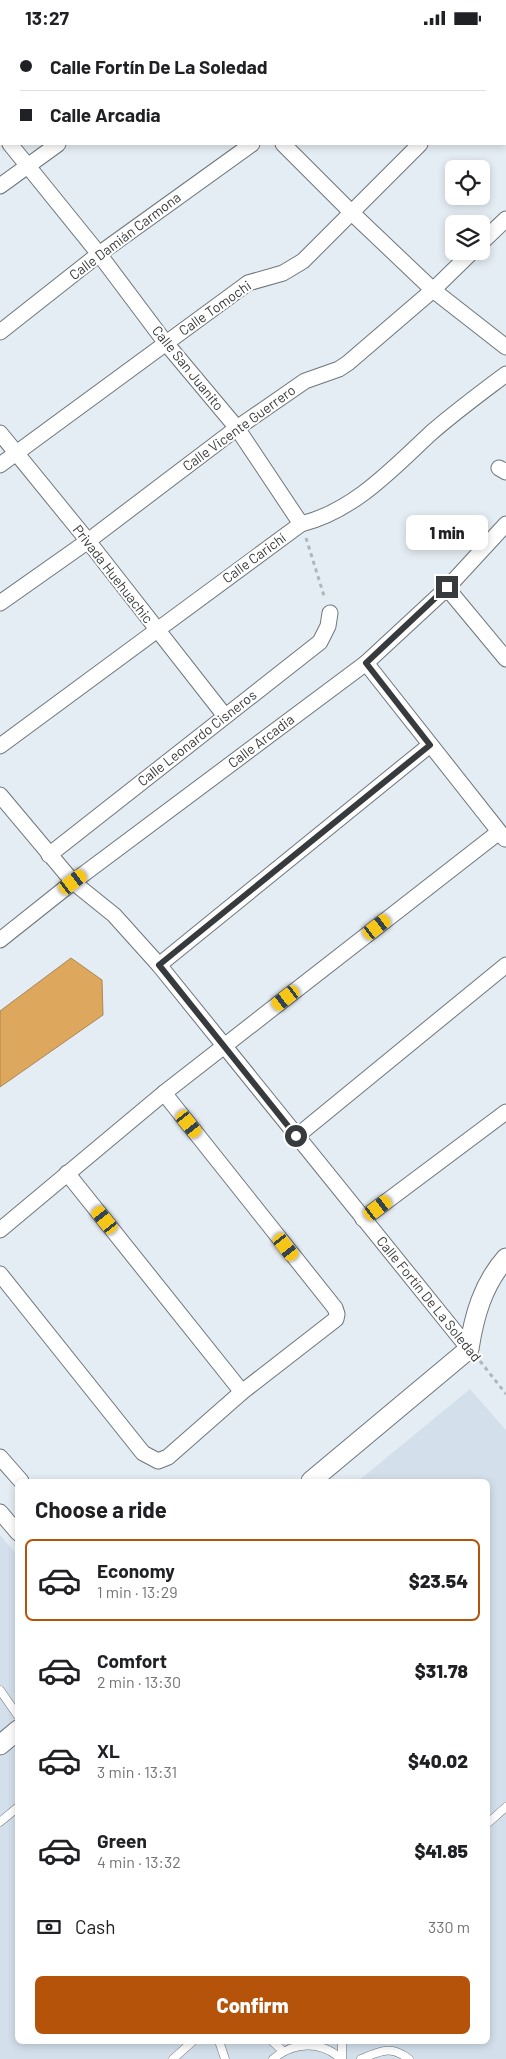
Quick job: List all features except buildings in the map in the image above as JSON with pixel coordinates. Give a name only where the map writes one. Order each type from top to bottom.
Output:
[{"type":"street","name":"Calle San Juanito","points":[[11,145],[99,254],[165,343],[237,428],[301,524]]},
{"type":"street","points":[[0,186],[57,145]]},
{"type":"street","name":"Calle Damián Carmona","points":[[0,332],[99,254],[251,145]]},
{"type":"street","points":[[284,145],[433,290],[506,347]]},
{"type":"street","name":"Calle Tomochi","points":[[0,465],[248,283],[283,273],[303,261],[419,145]]},
{"type":"street","points":[[490,234],[506,219]]},
{"type":"street","name":"Calle Vicente Guerrero","points":[[0,603],[88,541],[237,428],[305,381],[339,369],[348,363],[433,290],[464,260]]},
{"type":"street","name":"Calle Carichí","points":[[0,746],[301,524],[336,512],[378,482],[433,432],[506,373]]},
{"type":"street","name":"Privada Huehuachic","points":[[0,433],[88,541],[224,716]]},
{"type":"street","name":"Calle Arcadia","points":[[0,940],[73,882],[366,663],[447,587],[506,524]]},
{"type":"street","points":[[447,587],[506,659]]},
{"type":"street","name":"Calle Leonardo Cisneros","points":[[49,855],[320,642],[328,627],[330,613]]},
{"type":"street","points":[[0,1230],[224,1045],[503,836],[366,663]]},
{"type":"street","points":[[159,965],[430,745]]},
{"type":"street","name":"Calle Fortín De La Soledad","points":[[0,795],[73,882],[114,915],[159,965],[469,1349]]},
{"type":"street","points":[[296,1136],[506,965]]},
{"type":"street","points":[[0,1274],[143,1453],[158,1461],[168,1457],[242,1392],[334,1321],[337,1314],[164,1093]]},
{"type":"street","points":[[363,1219],[506,1112]]},
{"type":"street","points":[[67,1173],[242,1392]]},
{"type":"street","points":[[312,1479],[469,1349],[473,1325],[486,1288],[506,1258]]},
{"type":"street","points":[[0,1457],[19,1479]]},
{"type":"street","points":[[0,1512],[15,1530]]},
{"type":"street","points":[[0,1745],[15,1732]]},
{"type":"lane","points":[[0,1690],[15,1712]]},
{"type":"lane","points":[[490,1821],[506,1807]]},
{"type":"lane","points":[[0,1822],[15,1810]]},
{"type":"lane","points":[[173,2059],[190,2044]]},
{"type":"lane","points":[[220,2044],[225,2059]]},
{"type":"lane","points":[[275,2044],[283,2051]]},
{"type":"lane","points":[[273,2059],[283,2051],[298,2044]]},
{"type":"lane","points":[[321,2044],[341,2059]]},
{"type":"lane","points":[[341,2059],[342,2044]]},
{"type":"lane","points":[[361,2059],[382,2051],[392,2050],[409,2059]]},
{"type":"path","points":[[301,524],[330,613]]},
{"type":"path","name":"Calle Fortín De La Soledad","points":[[469,1349],[506,1394]]},
{"type":"shaded area","points":[[71,958],[102,980],[103,1015],[0,1087],[0,1011]]},
{"type":"shaded area","points":[[470,1389],[506,1430],[506,2059],[0,2059],[0,1535],[15,1552],[15,2044],[490,2044],[490,1479],[360,1479]]},
{"type":"route","points":[[296,1136],[159,965],[430,745],[366,663],[447,587]]}]
